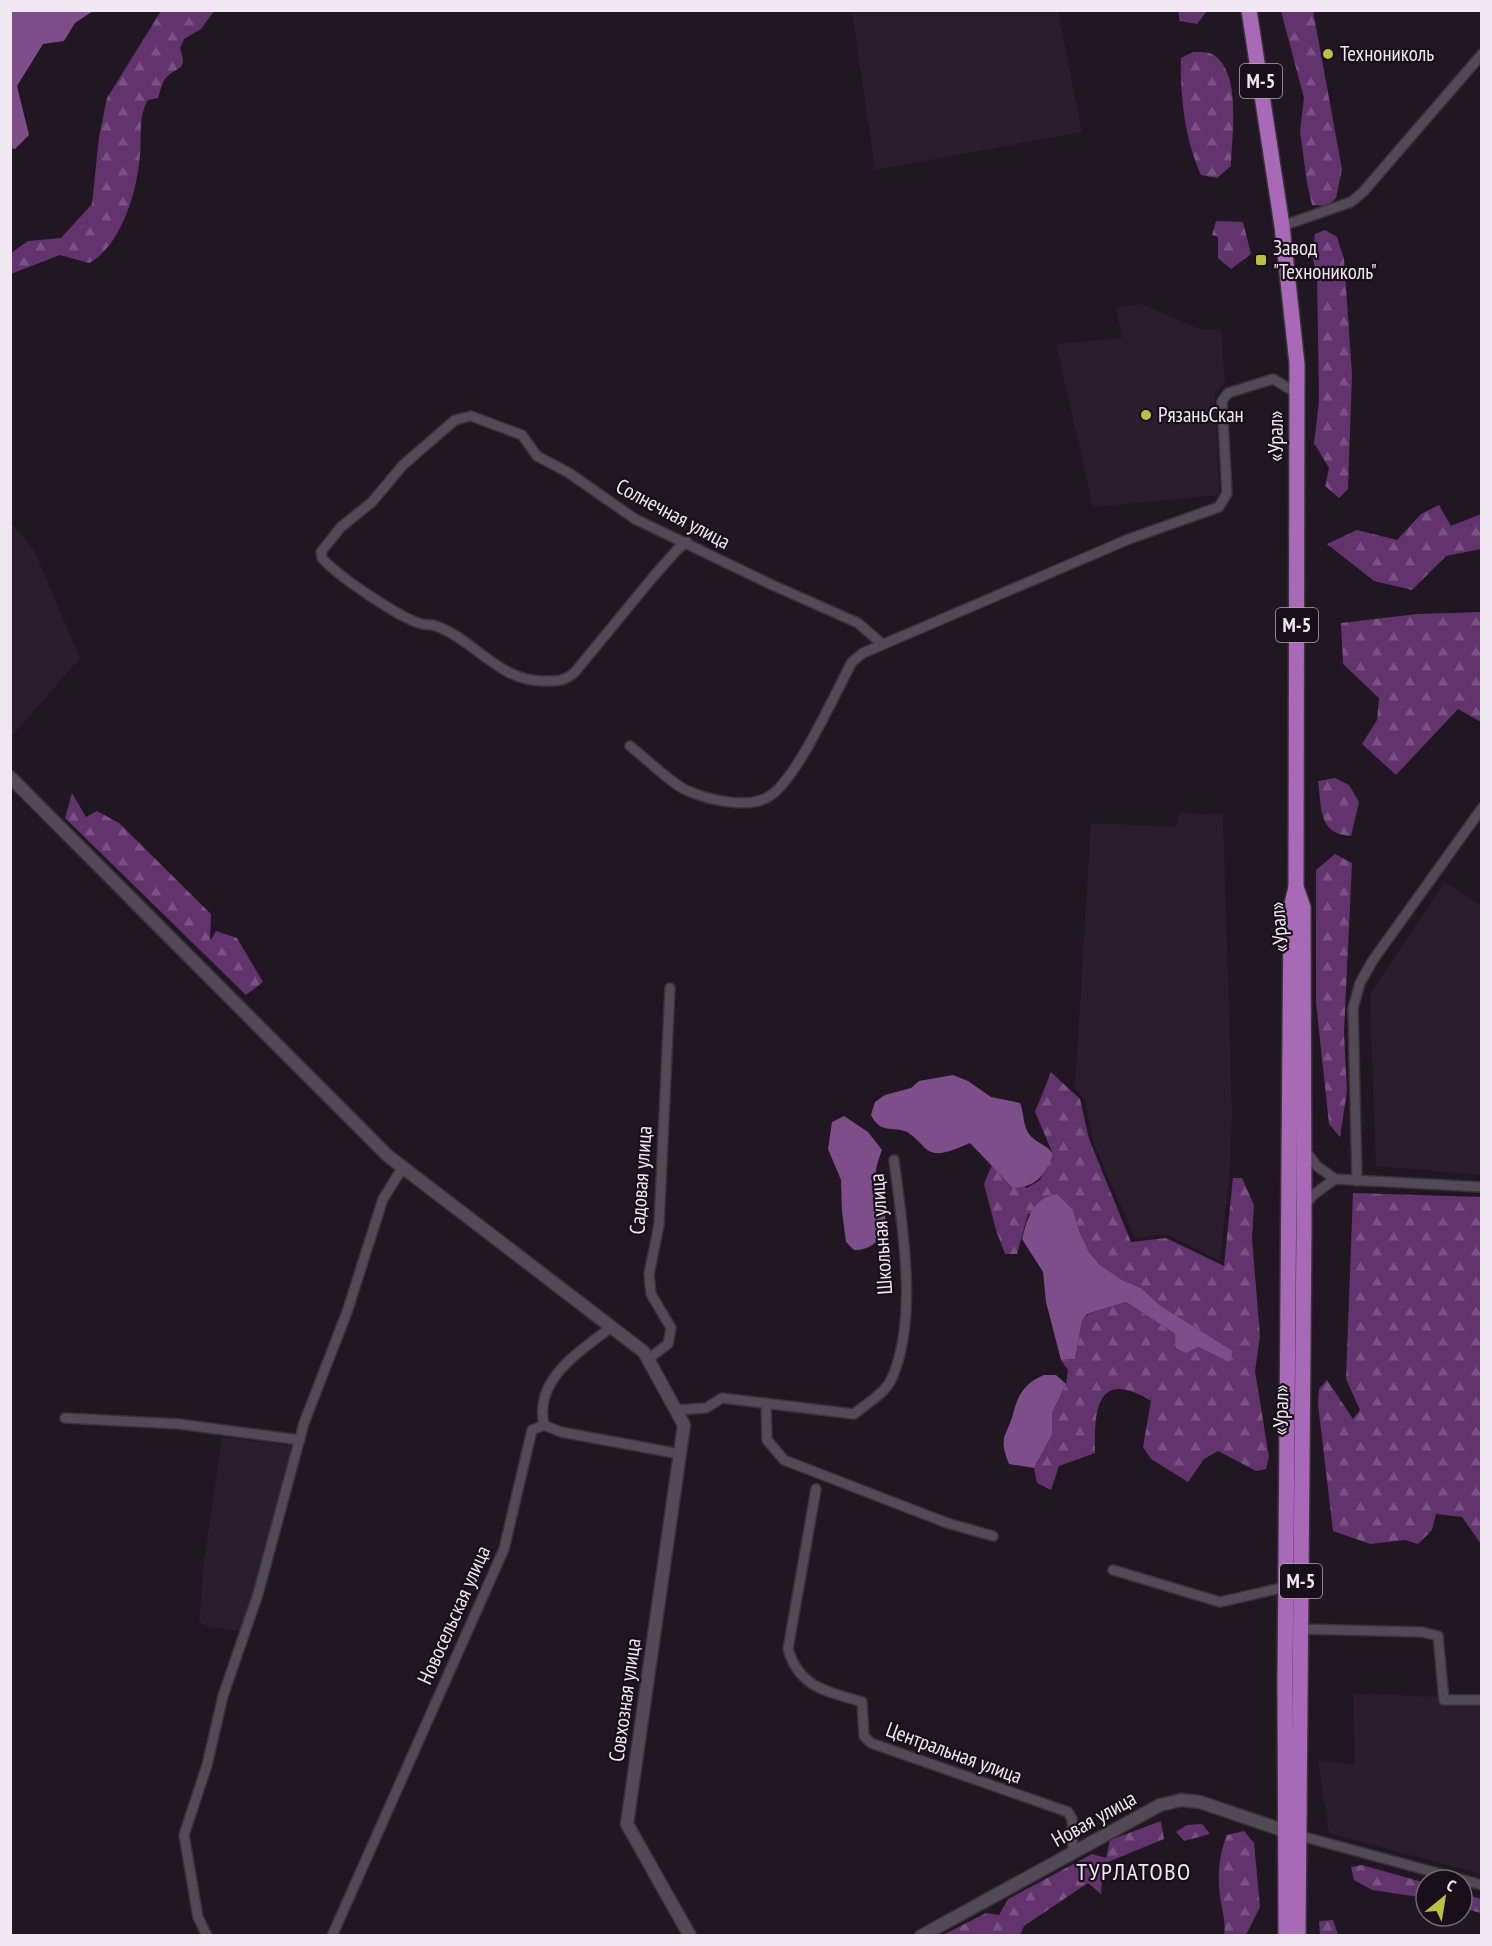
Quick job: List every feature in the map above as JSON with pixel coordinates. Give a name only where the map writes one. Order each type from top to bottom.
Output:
[{"type":"highway","name":"«Урал»","points":[[1249,10],[1279,202],[1297,363],[1296,887],[1291,908],[1285,1806],[1291,1833],[1298,1935]]},
{"type":"highway","name":"«Урал»","points":[[1286,1935],[1300,1629],[1305,1150],[1303,907],[1296,887]]},
{"type":"street","points":[[1282,226],[1352,202],[1364,192],[1482,54]]},
{"type":"street","points":[[630,746],[688,791],[738,804],[767,798],[778,790],[796,766],[852,662],[881,643],[997,598],[1165,525],[1219,507],[1227,493],[1222,401],[1228,393],[1273,379],[1297,393]]},
{"type":"street","name":"Солнечная улица","points":[[687,543],[677,550],[567,679],[534,681],[500,670],[449,633],[398,613],[322,558],[321,552],[341,526],[372,502],[404,465],[455,420],[471,416],[522,435],[537,456],[569,473],[635,519],[687,543],[770,584],[858,623],[881,643]]},
{"type":"street","name":"Совхозная улица","points":[[10,777],[388,1156],[644,1352],[684,1425],[627,1824],[690,1935]]},
{"type":"street","points":[[1357,1181],[1355,999],[1373,960],[1482,808]]},
{"type":"street","name":"Садовая улица","points":[[648,1359],[668,1344],[671,1328],[651,1294],[649,1274],[659,1225],[670,988]]},
{"type":"street","points":[[1305,1150],[1317,1166],[1335,1179],[1482,1187]]},
{"type":"street","name":"Школьная улица","points":[[676,1410],[682,1412],[706,1408],[722,1398],[854,1414],[890,1382],[903,1344],[906,1262],[894,1160]]},
{"type":"street","points":[[207,1935],[198,1917],[184,1835],[207,1765],[223,1696],[258,1593],[300,1440],[347,1312],[383,1199],[403,1167]]},
{"type":"street","points":[[1304,1208],[1313,1195],[1335,1179]]},
{"type":"street","points":[[611,1327],[558,1371],[541,1408],[544,1425],[561,1432],[680,1454]]},
{"type":"street","points":[[766,1403],[767,1440],[784,1460],[947,1523],[993,1536]]},
{"type":"street","points":[[65,1418],[179,1424],[300,1440]]},
{"type":"street","name":"Новосельская улица","points":[[332,1935],[504,1549],[532,1430],[544,1425]]},
{"type":"street","name":"Центральная улица","points":[[816,1489],[789,1649],[793,1665],[811,1685],[862,1702],[864,1736],[872,1743],[1068,1812],[1072,1819],[1073,1852]]},
{"type":"street","points":[[1113,1570],[1220,1602],[1286,1587]]},
{"type":"street","points":[[1300,1629],[1422,1632],[1438,1636],[1444,1700],[1482,1700]]},
{"type":"street","name":"Новая улица","points":[[921,1935],[1160,1805],[1181,1800],[1200,1802],[1291,1833]]},
{"type":"street","points":[[1266,1825],[1280,1816],[1285,1806]]},
{"type":"street","points":[[1291,1833],[1482,1885]]},
{"type":"shaded area","points":[[11,10],[93,11],[75,23],[64,41],[43,44],[17,86],[29,135],[15,149],[10,148]]},
{"type":"shaded area","points":[[852,11],[1058,11],[1082,132],[875,170]]},
{"type":"shaded area","points":[[1141,304],[1202,330],[1221,329],[1225,383],[1215,393],[1219,495],[1093,507],[1056,344],[1122,338],[1116,308]]},
{"type":"shaded area","points":[[11,523],[34,550],[80,658],[11,737]]},
{"type":"shaded area","points":[[1180,813],[1223,814],[1232,1113],[1230,1168],[1220,1261],[1167,1234],[1135,1238],[1094,1144],[1085,1100],[1075,1088],[1091,823],[1176,827]]},
{"type":"shaded area","points":[[1445,882],[1481,906],[1481,1175],[1376,1166],[1370,994]]},
{"type":"shaded area","points":[[953,1075],[968,1081],[991,1097],[1020,1103],[1027,1131],[1053,1154],[1043,1174],[1034,1182],[1013,1188],[970,1143],[947,1152],[935,1153],[925,1148],[907,1132],[878,1125],[871,1115],[875,1102],[885,1095],[911,1088],[919,1081]]},
{"type":"shaded area","points":[[844,1116],[868,1132],[882,1150],[876,1178],[885,1209],[884,1226],[877,1241],[871,1246],[854,1250],[846,1242],[841,1180],[828,1149],[832,1122]]},
{"type":"shaded area","points":[[1057,1194],[1073,1210],[1089,1252],[1099,1264],[1122,1280],[1141,1288],[1161,1306],[1233,1351],[1230,1362],[1198,1347],[1186,1353],[1176,1348],[1175,1334],[1126,1302],[1087,1314],[1082,1321],[1075,1359],[1061,1360],[1046,1302],[1043,1272],[1022,1239],[1032,1210],[1042,1200]]},
{"type":"shaded area","points":[[1044,1375],[1056,1375],[1066,1384],[1052,1413],[1052,1435],[1034,1468],[1009,1464],[1004,1448],[1004,1438],[1017,1401],[1027,1386]]},
{"type":"shaded area","points":[[222,1437],[294,1446],[242,1631],[209,1627],[199,1622],[204,1562]]},
{"type":"shaded area","points":[[1353,1693],[1481,1699],[1481,1874],[1474,1872],[1474,1868],[1459,1868],[1329,1833],[1318,1760],[1355,1765]]},
{"type":"green space","points":[[1178,10],[1207,11],[1197,24],[1180,21]]},
{"type":"green space","points":[[161,11],[214,11],[201,29],[184,39],[180,48],[182,65],[165,79],[158,98],[148,100],[145,106],[136,184],[119,231],[100,255],[89,263],[60,255],[11,274],[11,253],[28,241],[61,238],[92,204],[99,137],[107,98]]},
{"type":"green space","points":[[1281,11],[1313,11],[1342,169],[1336,198],[1328,206],[1312,205],[1300,131],[1304,98]]},
{"type":"green space","points":[[1193,52],[1212,54],[1221,62],[1228,74],[1231,89],[1233,122],[1231,166],[1217,178],[1201,175],[1187,133],[1181,88],[1181,58]]},
{"type":"green space","points":[[1216,221],[1243,222],[1251,254],[1231,269],[1218,258],[1218,237],[1212,235]]},
{"type":"green space","points":[[1325,230],[1337,237],[1344,259],[1352,374],[1348,489],[1339,498],[1325,486],[1329,468],[1314,443],[1319,401],[1317,273],[1312,256],[1315,234]]},
{"type":"green space","points":[[1439,505],[1451,526],[1481,514],[1481,549],[1446,556],[1412,590],[1374,581],[1327,544],[1357,530],[1397,540],[1421,514]]},
{"type":"green space","points":[[1481,612],[1481,722],[1458,709],[1396,775],[1362,744],[1377,720],[1379,698],[1343,664],[1341,623],[1417,614]]},
{"type":"green space","points":[[1335,778],[1349,785],[1359,802],[1351,836],[1332,830],[1323,818],[1318,781]]},
{"type":"green space","points":[[72,793],[86,817],[97,811],[119,823],[211,914],[210,941],[216,931],[237,938],[263,982],[246,995],[65,818]]},
{"type":"green space","points":[[1335,854],[1352,863],[1344,1033],[1347,1091],[1340,1137],[1329,1124],[1316,1002],[1316,870]]},
{"type":"green space","points":[[1051,1072],[1080,1099],[1089,1139],[1131,1242],[1166,1238],[1224,1266],[1233,1178],[1242,1178],[1254,1205],[1252,1239],[1260,1336],[1255,1371],[1269,1457],[1266,1469],[1256,1471],[1218,1451],[1204,1459],[1188,1482],[1151,1459],[1143,1447],[1151,1401],[1133,1392],[1119,1389],[1109,1391],[1102,1398],[1096,1422],[1095,1453],[1059,1466],[1051,1490],[1037,1483],[1034,1468],[1052,1435],[1052,1413],[1066,1384],[1068,1370],[1061,1360],[1075,1359],[1082,1321],[1088,1314],[1126,1302],[1175,1334],[1177,1348],[1198,1347],[1230,1361],[1233,1351],[1161,1306],[1141,1288],[1122,1280],[1099,1264],[1089,1252],[1073,1210],[1028,1214],[1017,1254],[1005,1254],[984,1184],[992,1165],[1001,1174],[1027,1188],[1040,1180],[1053,1154],[1035,1112]]},
{"type":"green space","points":[[1353,1193],[1481,1197],[1481,1544],[1462,1517],[1436,1514],[1432,1530],[1418,1544],[1405,1540],[1370,1544],[1333,1531],[1318,1404],[1319,1389],[1327,1380],[1353,1419],[1360,1410],[1346,1379]]},
{"type":"green space","points":[[1161,1821],[1164,1839],[1103,1864],[1101,1894],[1088,1883],[1024,1926],[1020,1935],[943,1935],[986,1913],[999,1915],[1008,1899],[1092,1854],[1106,1858],[1110,1840]]},
{"type":"green space","points":[[1202,1824],[1210,1834],[1184,1841],[1176,1832],[1187,1825]]},
{"type":"green space","points":[[1244,1831],[1254,1843],[1260,1907],[1246,1935],[1224,1935],[1219,1885],[1222,1851],[1227,1835]]},
{"type":"green space","points":[[1362,1865],[1414,1880],[1414,1896],[1372,1890],[1354,1880],[1351,1867]]},
{"type":"green space","points":[[1474,1897],[1481,1899],[1481,1913],[1474,1911]]},
{"type":"green space","points":[[1333,1920],[1338,1935],[1320,1935],[1319,1921]]},
{"type":"place","name":"Технониколь","points":[[1328,54]]},
{"type":"place","name":"Завод \"Технониколь\"","points":[[1261,260]]},
{"type":"place","name":"РязаньСкан","points":[[1146,415]]},
{"type":"district","name":"ТУРЛАТОВО","points":[[1134,1872]]}]
